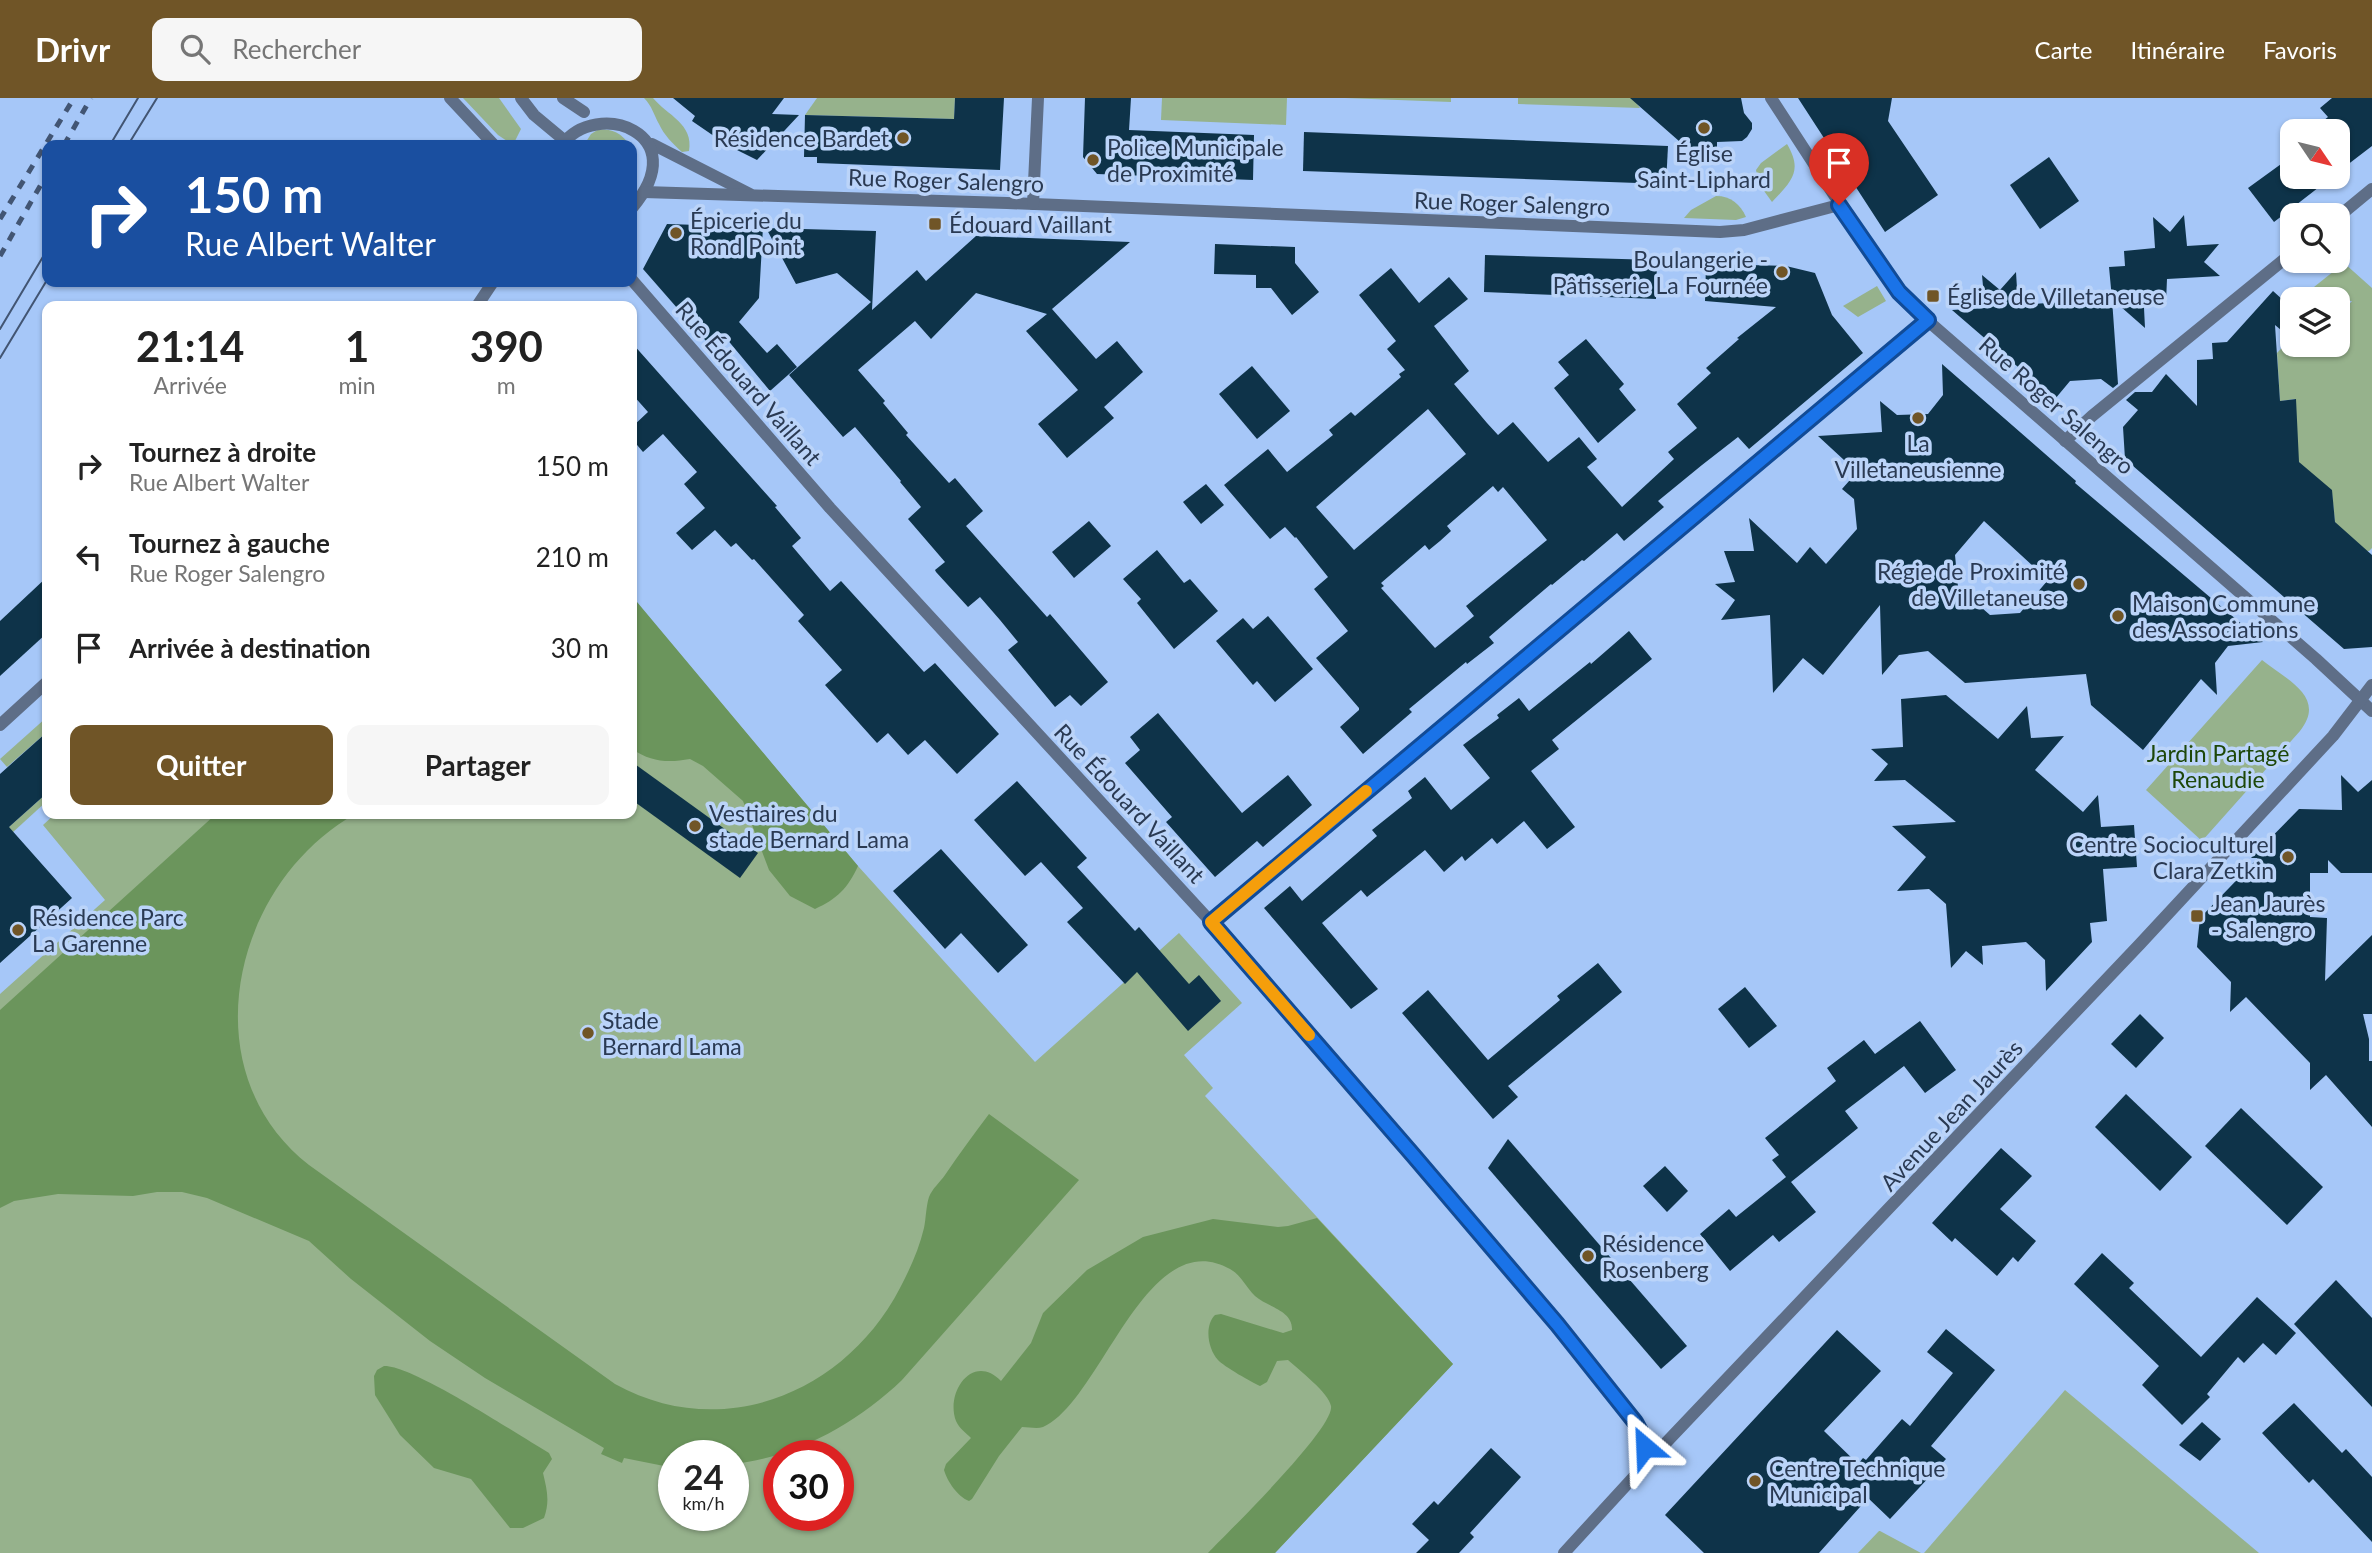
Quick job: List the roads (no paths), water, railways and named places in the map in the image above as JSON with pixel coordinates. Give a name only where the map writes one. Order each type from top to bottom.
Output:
[{"type":"street","points":[[450,98],[489,140]]},
{"type":"street","points":[[521,98],[560,140]]},
{"type":"street","points":[[564,98],[584,112]]},
{"type":"street","points":[[1033,204],[1038,98]]},
{"type":"street","points":[[1771,98],[1839,205]]},
{"type":"street","points":[[564,140],[570,127],[584,112],[597,105]]},
{"type":"street","points":[[637,201],[644,192],[652,164],[652,144],[645,124],[639,118]]},
{"type":"street","name":"Rue Roger Salengro","points":[[652,144],[754,195]]},
{"type":"street","points":[[2350,207],[2372,189]]},
{"type":"street","name":"Rue Roger Salengro","points":[[644,192],[1033,204],[1720,232],[1744,230],[1839,205],[1899,292],[1928,320],[2372,711]]},
{"type":"street","points":[[2065,441],[2280,263]]},
{"type":"street","name":"Rue Édouard Vaillant","points":[[637,286],[830,508],[1211,922],[1557,1324],[1635,1422],[1645,1447],[1641,1469]]},
{"type":"street","points":[[1211,922],[1928,320]]},
{"type":"street","name":"Avenue Jean Jaurès","points":[[1564,1553],[2140,944],[2333,736],[2372,685]]},
{"type":"street","points":[[0,725],[42,687]]},
{"type":"tram line","points":[[113,140],[138,98]]},
{"type":"tram line","points":[[131,140],[157,98]]},
{"type":"tram line","points":[[0,329],[42,258]]},
{"type":"tram line","points":[[0,358],[43,287]]},
{"type":"railway","points":[[48,140],[74,98]]},
{"type":"railway","points":[[67,140],[91,98]]},
{"type":"railway","points":[[0,219],[42,150]]},
{"type":"railway","points":[[0,256],[42,183]]},
{"type":"place","name":"Église Saint-Liphard","points":[[1704,128]]},
{"type":"place","name":"Résidence Bardet","points":[[903,138]]},
{"type":"place","name":"Police Municipale de Proximité","points":[[1093,160]]},
{"type":"place","name":"Édouard Vaillant","points":[[935,224]]},
{"type":"place","name":"Épicerie du Rond Point","points":[[676,233]]},
{"type":"place","name":"Boulangerie - Pâtisserie La Fournée","points":[[1782,272]]},
{"type":"place","name":"Église de Villetaneuse","points":[[1933,296]]},
{"type":"place","name":"La Villetaneusienne","points":[[1918,418]]},
{"type":"place","name":"Régie de Proximité de Villetaneuse","points":[[2079,584]]},
{"type":"place","name":"Maison Commune des Associations","points":[[2118,616]]},
{"type":"place","name":"Vestiaires du stade Bernard Lama","points":[[695,826]]},
{"type":"place","name":"Centre Socioculturel Clara Zetkin","points":[[2288,857]]},
{"type":"place","name":"Jean Jaurès - Salengro","points":[[2197,916]]},
{"type":"place","name":"Résidence Parc La Garenne","points":[[18,930]]},
{"type":"place","name":"Stade Bernard Lama","points":[[588,1033]]},
{"type":"place","name":"Résidence Rosenberg","points":[[1588,1256]]},
{"type":"place","name":"Centre Technique Municipal","points":[[1755,1481]]},
{"type":"park label","name":"Jardin Partagé Renaudie","points":[[2218,766]]}]
